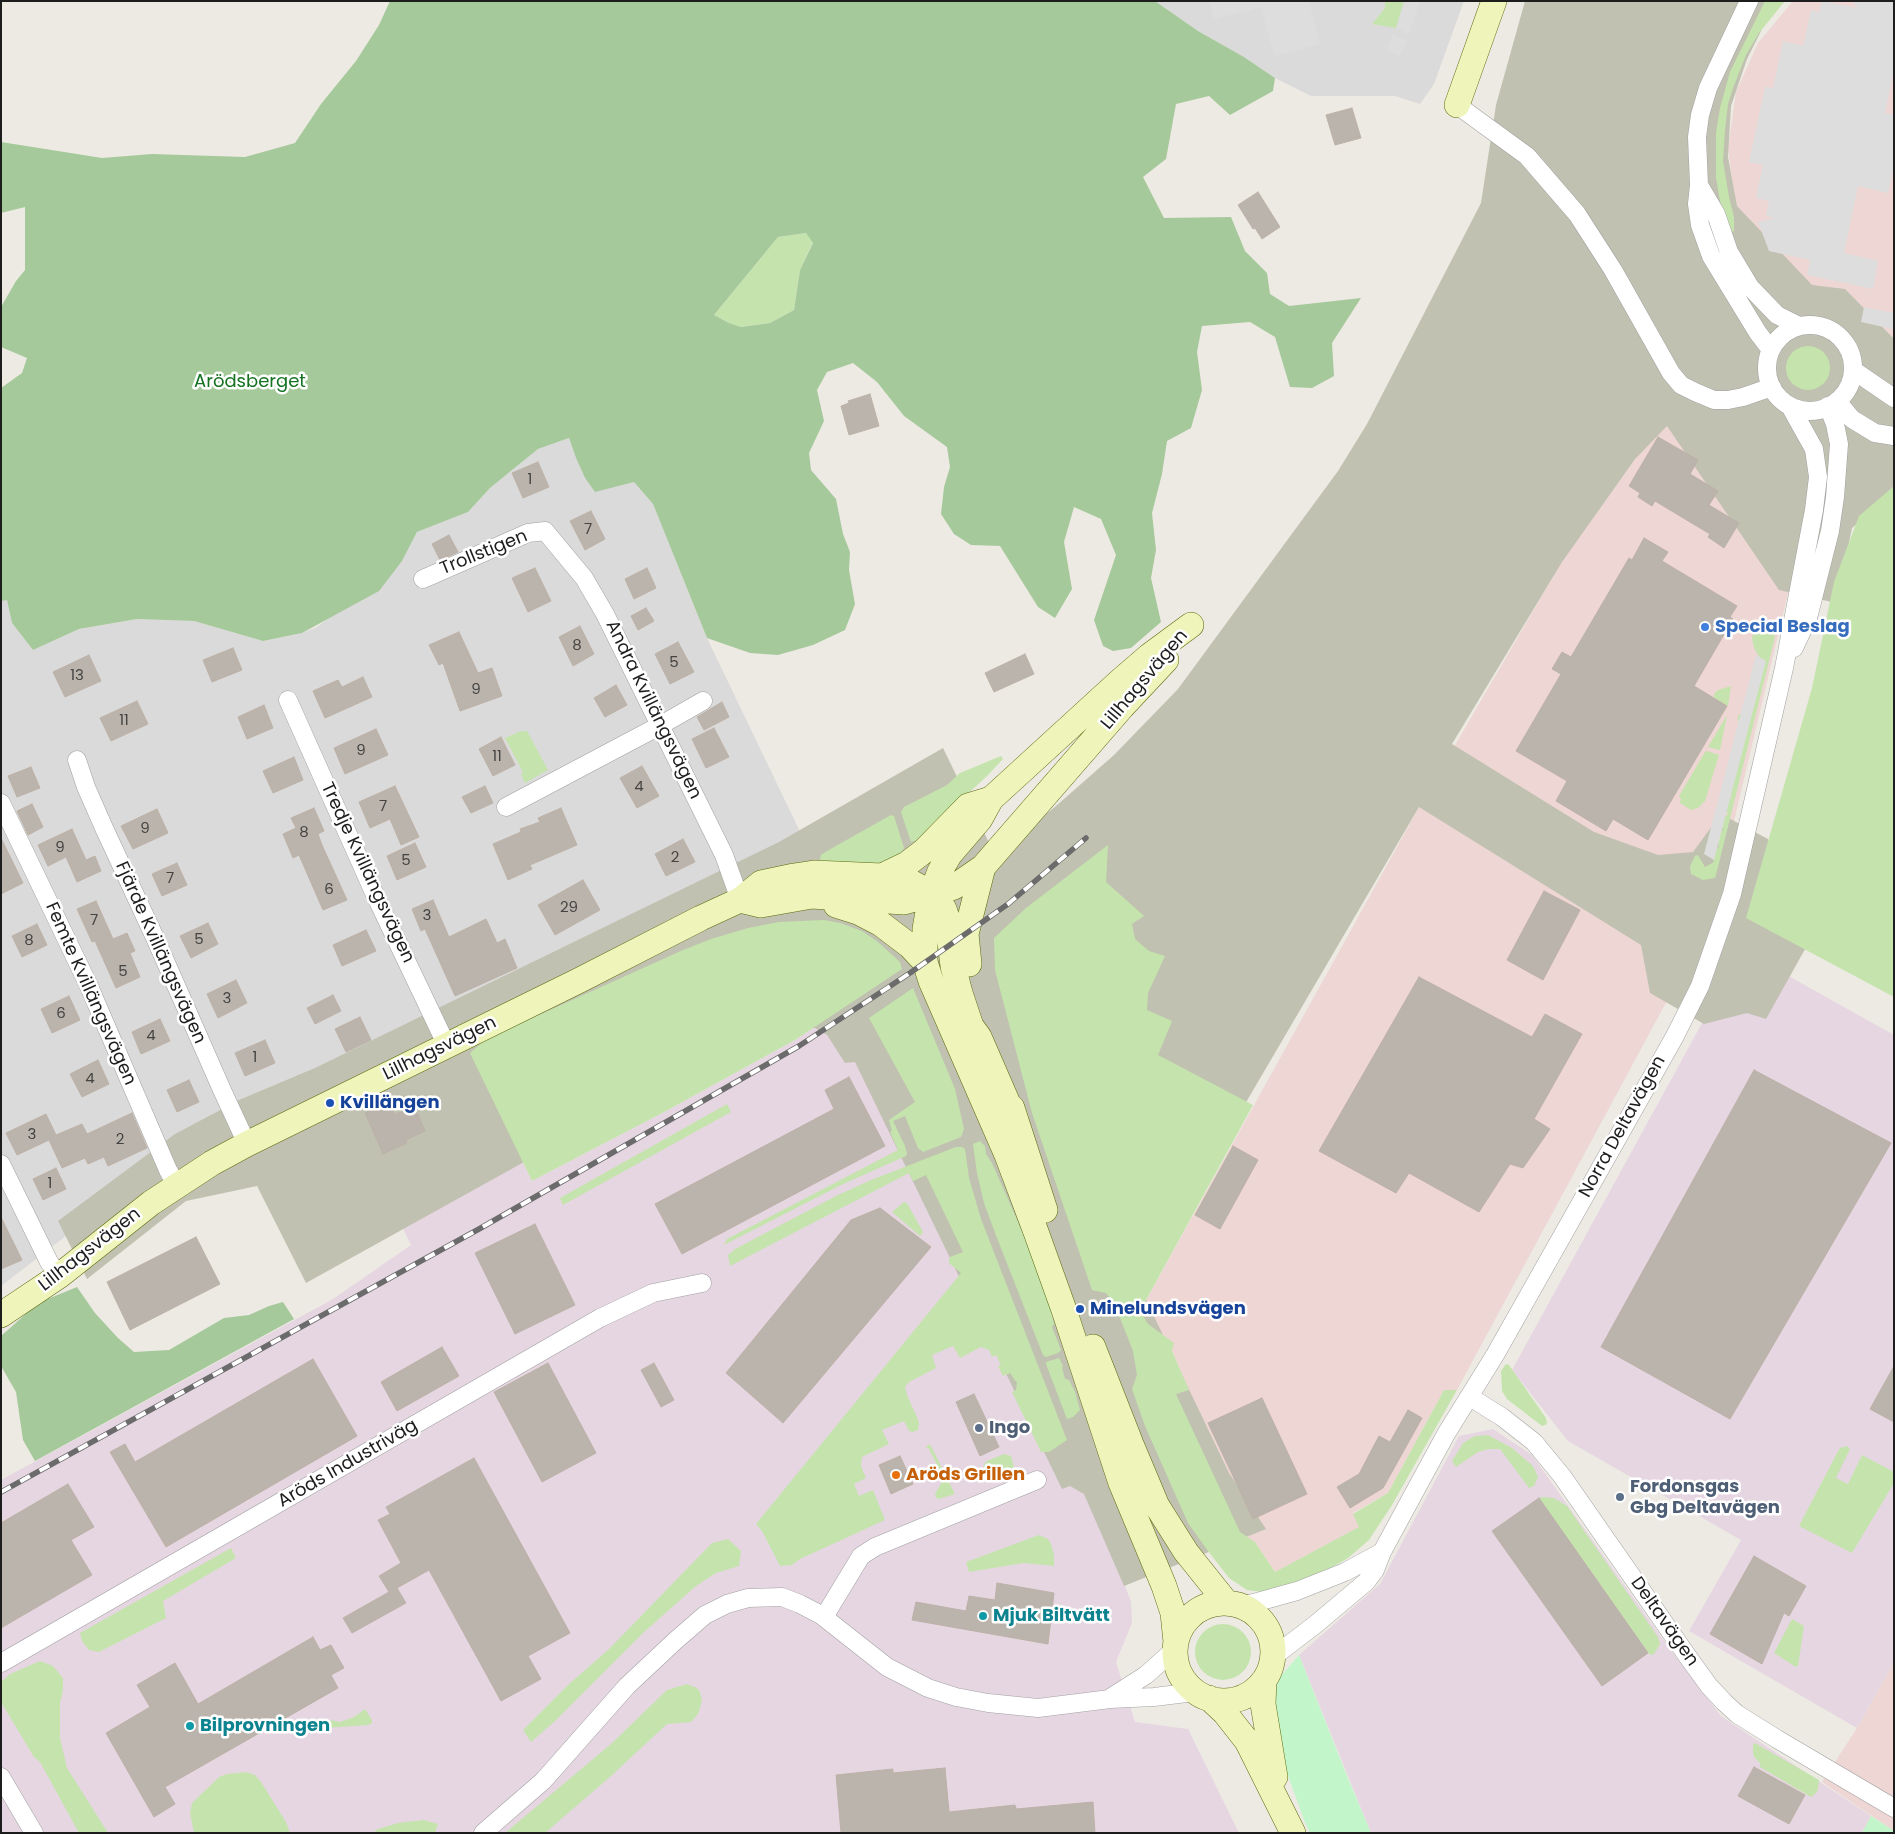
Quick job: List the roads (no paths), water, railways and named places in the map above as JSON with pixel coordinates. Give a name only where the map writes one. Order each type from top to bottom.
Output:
[{"type":"main road","points":[[1456,105],[1494,1]]},
{"type":"main road","name":"Lillhagsvägen","points":[[740,900],[761,905],[812,896],[904,902],[931,895],[954,887],[983,867],[1122,707],[1168,658],[1191,625],[1135,668],[991,799],[980,820],[950,854],[940,872],[931,895],[925,928],[925,962]]},
{"type":"main road","name":"Lillhagsvägen","points":[[882,876],[907,864],[924,851],[968,806],[991,799]]},
{"type":"main road","name":"Lillhagsvägen","points":[[983,867],[966,934],[967,959],[974,988],[1016,1122]]},
{"type":"main road","name":"Lillhagsvägen","points":[[1,1316],[59,1276],[117,1229],[177,1186],[248,1144],[740,900],[761,883],[794,876],[814,873],[882,876],[907,880],[931,895],[944,909],[947,918],[953,966],[971,1026],[979,1037],[1016,1122]]},
{"type":"main road","name":"Lillhagsvägen","points":[[812,896],[858,912],[881,924],[910,946],[925,962]]},
{"type":"main road","points":[[925,962],[947,1019],[1007,1155],[1064,1310],[1120,1483],[1164,1586],[1173,1613],[1175,1657],[1180,1673],[1202,1695],[1225,1713],[1247,1741],[1293,1833]]},
{"type":"main road","points":[[1016,1122],[1040,1197],[1102,1371],[1157,1506],[1186,1552],[1235,1604]]},
{"type":"main road","points":[[1176,1646],[1182,1626],[1194,1613],[1209,1604],[1235,1604],[1251,1610],[1264,1622],[1272,1639],[1273,1657],[1269,1674],[1264,1681],[1258,1688],[1243,1697],[1226,1701],[1202,1695]]},
{"type":"main road","points":[[1264,1681],[1263,1704],[1280,1804]]},
{"type":"street","points":[[1749,1],[1708,88],[1700,115],[1697,157],[1699,185],[1697,204],[1700,225],[1711,256],[1752,325],[1771,350]]},
{"type":"street","points":[[1456,105],[1528,156],[1577,214],[1614,270],[1671,373],[1681,385],[1714,400],[1744,398],[1772,387]]},
{"type":"street","points":[[1699,185],[1716,214],[1729,252],[1750,287],[1777,316],[1799,326]]},
{"type":"street","points":[[1816,325],[1827,328],[1837,334],[1845,343],[1850,353],[1853,370],[1847,388],[1833,404],[1809,410],[1790,406],[1780,398],[1772,387],[1767,369],[1771,350],[1782,335],[1799,326],[1816,325]]},
{"type":"street","points":[[1853,370],[1894,398]]},
{"type":"street","points":[[1833,404],[1852,419],[1875,433],[1894,436]]},
{"type":"street","name":"Norra Deltavägen","points":[[1784,668],[1808,618],[1831,523],[1839,444],[1833,404]]},
{"type":"street","name":"Norra Deltavägen","points":[[1273,1657],[1366,1582],[1375,1570],[1382,1552],[1446,1434],[1470,1396],[1674,1036],[1700,986],[1732,894],[1784,668],[1818,477],[1814,449],[1790,406]]},
{"type":"street","name":"Trollstigen","points":[[423,579],[528,533],[545,531]]},
{"type":"street","name":"Andra Kvillängsvägen","points":[[545,531],[584,578],[605,614],[724,855],[740,900]]},
{"type":"street","name":"Tredje Kvillängsvägen","points":[[288,700],[376,897],[447,1046]]},
{"type":"street","points":[[506,807],[703,701]]},
{"type":"street","name":"Fjärde Kvillängsvägen","points":[[78,760],[86,787],[104,828],[248,1144]]},
{"type":"street","name":"Femte Kvillängsvägen","points":[[1,803],[88,984],[168,1170],[177,1186]]},
{"type":"street","points":[[1,1164],[49,1262],[59,1276]]},
{"type":"street","name":"Aröds Industriväg","points":[[1,1663],[600,1318],[653,1294],[702,1283]]},
{"type":"street","name":"Deltavägen","points":[[1470,1396],[1502,1417],[1539,1448],[1562,1476],[1688,1658],[1724,1702],[1737,1714],[1894,1808]]},
{"type":"street","points":[[824,1617],[862,1556],[875,1546],[1037,1480]]},
{"type":"street","points":[[1235,1604],[1297,1592],[1345,1572],[1382,1552]]},
{"type":"street","points":[[483,1833],[543,1781],[627,1686],[705,1615],[727,1604],[748,1598],[782,1597],[800,1604],[824,1617],[886,1667],[928,1688],[956,1697],[988,1703],[1038,1708],[1110,1699],[1202,1695]]},
{"type":"street","points":[[1110,1699],[1146,1675],[1176,1646]]},
{"type":"street","points":[[1,1777],[34,1833]]},
{"type":"railway","points":[[1,1492],[479,1229],[799,1046],[910,973],[1008,904],[1086,838]]},
{"type":"place","name":"Special Beslag","points":[[1705,627]]},
{"type":"place","name":"Kvillängen","points":[[330,1103]]},
{"type":"place","name":"Minelundsvägen","points":[[1080,1309]]},
{"type":"place","name":"Ingo","points":[[979,1428]]},
{"type":"place","name":"Aröds Grillen","points":[[896,1475]]},
{"type":"place","name":"Fordonsgas Gbg Deltavägen","points":[[1620,1497]]},
{"type":"place","name":"Mjuk Biltvätt","points":[[983,1616]]},
{"type":"place","name":"Bilprovningen","points":[[190,1726]]},
{"type":"park label","name":"Arödsberget","points":[[250,382]]}]
